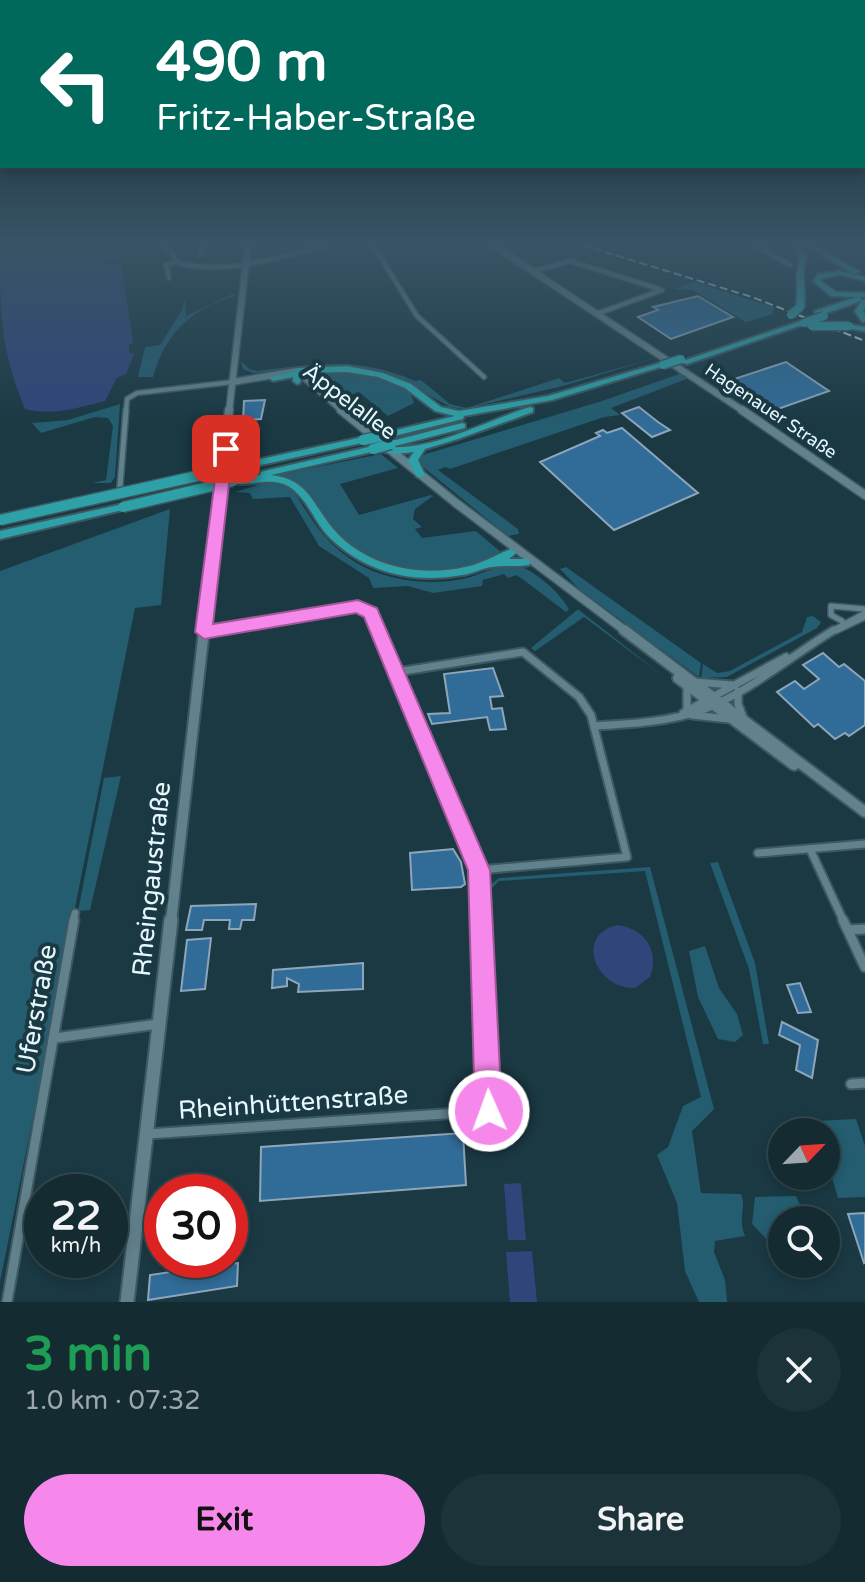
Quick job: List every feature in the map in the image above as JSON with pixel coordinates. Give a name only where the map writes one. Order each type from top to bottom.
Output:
[{"type":"highway","points":[[800,306],[801,321]]},
{"type":"highway","points":[[386,449],[421,448],[845,306]]},
{"type":"highway","points":[[682,360],[780,331],[801,321],[865,329]]},
{"type":"highway","points":[[0,520],[229,465],[382,436],[561,395],[665,366]]},
{"type":"highway","points":[[273,378],[308,375],[316,370],[353,370],[380,375],[408,386],[421,398],[449,413],[492,410]]},
{"type":"highway","points":[[382,436],[412,426],[424,413],[421,398]]},
{"type":"highway","points":[[0,535],[386,449],[546,405]]},
{"type":"highway","points":[[420,475],[413,460],[421,448]]},
{"type":"highway","points":[[233,481],[269,479],[289,483],[303,495],[336,539],[361,558],[383,567],[428,576],[487,565],[525,562]]},
{"type":"highway","points":[[487,565],[514,551]]},
{"type":"main road","name":"Rheingaustraße","points":[[127,1302],[204,632],[229,465],[226,449],[242,306]]},
{"type":"main road","name":"Hagenauer Straße","points":[[588,306],[865,495]]},
{"type":"main road","points":[[235,368],[262,375]]},
{"type":"main road","name":"Äppelallee","points":[[233,382],[262,375],[299,376],[514,551],[690,683]]},
{"type":"main road","name":"Äppelallee","points":[[299,376],[525,562],[713,700],[745,720],[865,812]]},
{"type":"main road","name":"Äppelallee","points":[[233,382],[273,378]]},
{"type":"main road","points":[[232,396],[237,389],[252,382]]},
{"type":"main road","name":"Äppelallee","points":[[713,700],[732,720],[865,819]]},
{"type":"street","points":[[411,306],[417,316],[484,377]]},
{"type":"street","points":[[599,313],[619,306]]},
{"type":"street","points":[[120,486],[127,399],[137,393],[233,382]]},
{"type":"street","points":[[842,621],[829,611],[831,606],[840,605],[865,613]]},
{"type":"street","points":[[204,632],[358,607],[371,613],[479,870],[627,857],[594,726],[582,699],[525,652],[397,672]]},
{"type":"street","points":[[848,609],[852,616]]},
{"type":"street","points":[[832,632],[842,621],[865,613]]},
{"type":"street","points":[[713,700],[732,685],[865,613]]},
{"type":"street","points":[[832,632],[834,617]]},
{"type":"street","points":[[594,726],[677,717],[738,691],[797,652]]},
{"type":"street","points":[[688,712],[690,683],[732,685]]},
{"type":"street","points":[[738,691],[738,704],[745,720]]},
{"type":"street","points":[[688,712],[732,720]]},
{"type":"street","points":[[758,853],[865,844]]},
{"type":"street","points":[[810,849],[865,967]]},
{"type":"street","name":"Rheinhüttenstraße","points":[[147,1134],[489,1111],[479,870]]},
{"type":"street","name":"Uferstraße","points":[[7,1302],[75,913]]},
{"type":"street","points":[[848,930],[865,929]]},
{"type":"street","points":[[55,1038],[159,1024]]},
{"type":"street","points":[[851,1084],[865,1083]]},
{"type":"shaded area","points":[[183,306],[186,316],[210,306],[182,324],[173,335],[153,377],[138,377],[145,347],[160,345]]},
{"type":"shaded area","points":[[719,306],[774,307],[773,314],[746,322]]},
{"type":"shaded area","points":[[659,357],[563,386],[464,409],[450,407],[395,376],[365,368],[302,367],[253,373],[243,369],[241,361],[249,369],[257,371],[318,364],[375,368],[415,381],[421,380],[450,404],[467,408],[559,378],[565,383]]},
{"type":"shaded area","points":[[682,373],[689,378],[611,408],[620,415],[604,417],[450,469],[445,467],[438,470],[518,529],[519,534],[508,536],[418,463],[420,457],[426,454],[602,401]]},
{"type":"shaded area","points":[[314,374],[363,374],[390,380],[409,393],[414,403],[388,416],[359,392],[340,399],[341,404],[309,380]]},
{"type":"shaded area","points":[[120,404],[115,477],[111,483],[92,483],[106,480],[113,426],[108,418],[95,417],[41,433],[32,423],[68,420]]},
{"type":"shaded area","points":[[381,454],[398,468],[340,484],[359,515],[431,495],[415,509],[413,519],[422,527],[415,529],[422,538],[476,531],[503,554],[455,567],[431,569],[386,563],[365,554],[345,540],[298,487],[272,476]]},
{"type":"shaded area","points":[[267,482],[289,487],[332,544],[347,557],[375,572],[414,581],[441,582],[514,565],[546,583],[569,610],[566,612],[516,575],[508,578],[504,574],[483,580],[482,586],[433,593],[408,586],[373,588],[369,578],[319,546],[290,497],[253,499],[250,493],[235,492]]},
{"type":"shaded area","points":[[170,509],[161,605],[135,608],[0,1282],[0,571]]},
{"type":"shaded area","points":[[566,567],[701,663],[699,677],[580,590],[560,569]]},
{"type":"shaded area","points":[[577,610],[663,676],[584,617],[535,651],[531,648]]},
{"type":"shaded area","points":[[813,616],[821,622],[817,628],[727,677],[701,678],[703,664],[717,673],[730,671],[802,632],[807,617]]},
{"type":"shaded area","points":[[121,776],[90,910],[78,911],[104,778]]},
{"type":"shaded area","points":[[718,862],[755,963],[769,1044],[763,1044],[749,969],[710,863]]},
{"type":"shaded area","points":[[650,867],[714,1109],[692,1131],[701,1193],[741,1194],[743,1200],[745,1236],[715,1241],[714,1252],[725,1280],[727,1302],[699,1302],[685,1271],[677,1203],[657,1155],[668,1147],[683,1106],[701,1097],[645,871],[499,881],[490,890],[490,885],[499,878]]},
{"type":"shaded area","points":[[705,946],[719,988],[737,1014],[743,1035],[735,1042],[718,1039],[698,997],[689,951]]},
{"type":"shaded area","points":[[856,1119],[865,1146],[865,1197],[838,1198],[836,1190],[840,1190],[840,1120]]},
{"type":"shaded area","points":[[796,1196],[801,1206],[768,1206],[768,1241],[752,1224],[755,1197]]},
{"type":"water","points":[[1,306],[127,306],[133,343],[129,344],[129,352],[134,354],[126,374],[117,378],[105,401],[55,411],[35,411],[25,409],[3,329]]},
{"type":"water","points":[[618,925],[643,936],[651,950],[653,967],[650,977],[635,988],[609,980],[595,960],[593,949],[596,939],[604,930]]},
{"type":"water","points":[[521,1183],[526,1240],[508,1240],[504,1184]]},
{"type":"water","points":[[532,1251],[537,1302],[510,1302],[506,1252]]},
{"type":"building","points":[[714,306],[733,317],[671,339],[638,317],[658,310],[653,307]]},
{"type":"building","points":[[786,362],[829,391],[764,414],[722,383]]},
{"type":"building","points":[[265,400],[261,419],[243,420],[244,401]]},
{"type":"building","points":[[639,407],[670,430],[652,437],[622,413]]},
{"type":"building","points":[[622,428],[698,493],[614,530],[540,462],[600,436],[596,433],[603,430],[607,433]]},
{"type":"building","points":[[823,653],[839,667],[844,664],[865,681],[865,725],[849,736],[845,733],[835,739],[818,724],[814,727],[777,692],[795,681],[804,689],[819,679],[803,665]]},
{"type":"building","points":[[493,668],[503,696],[490,697],[492,709],[502,708],[506,729],[490,730],[487,717],[432,724],[428,714],[450,713],[444,674]]},
{"type":"building","points":[[453,849],[461,862],[465,884],[461,887],[412,890],[410,853]]},
{"type":"building","points":[[256,904],[254,920],[242,920],[240,929],[229,929],[230,920],[204,920],[202,930],[186,930],[191,906]]},
{"type":"building","points":[[211,938],[205,989],[181,991],[187,940]]},
{"type":"building","points":[[363,963],[363,989],[298,992],[299,984],[287,978],[287,986],[272,988],[273,970]]},
{"type":"building","points":[[800,983],[811,1012],[798,1013],[787,985]]},
{"type":"building","points":[[782,1022],[818,1040],[812,1078],[796,1070],[800,1045],[779,1035]]},
{"type":"building","points":[[463,1133],[466,1185],[260,1201],[261,1147]]},
{"type":"building","points":[[865,1213],[865,1262],[864,1263],[848,1214]]},
{"type":"building","points":[[150,1278],[237,1278],[237,1286],[148,1300]]},
{"type":"railway","points":[[774,306],[865,341]]},
{"type":"route","points":[[226,449],[204,632],[358,607],[371,613],[456,809],[479,870],[489,1111]]}]
